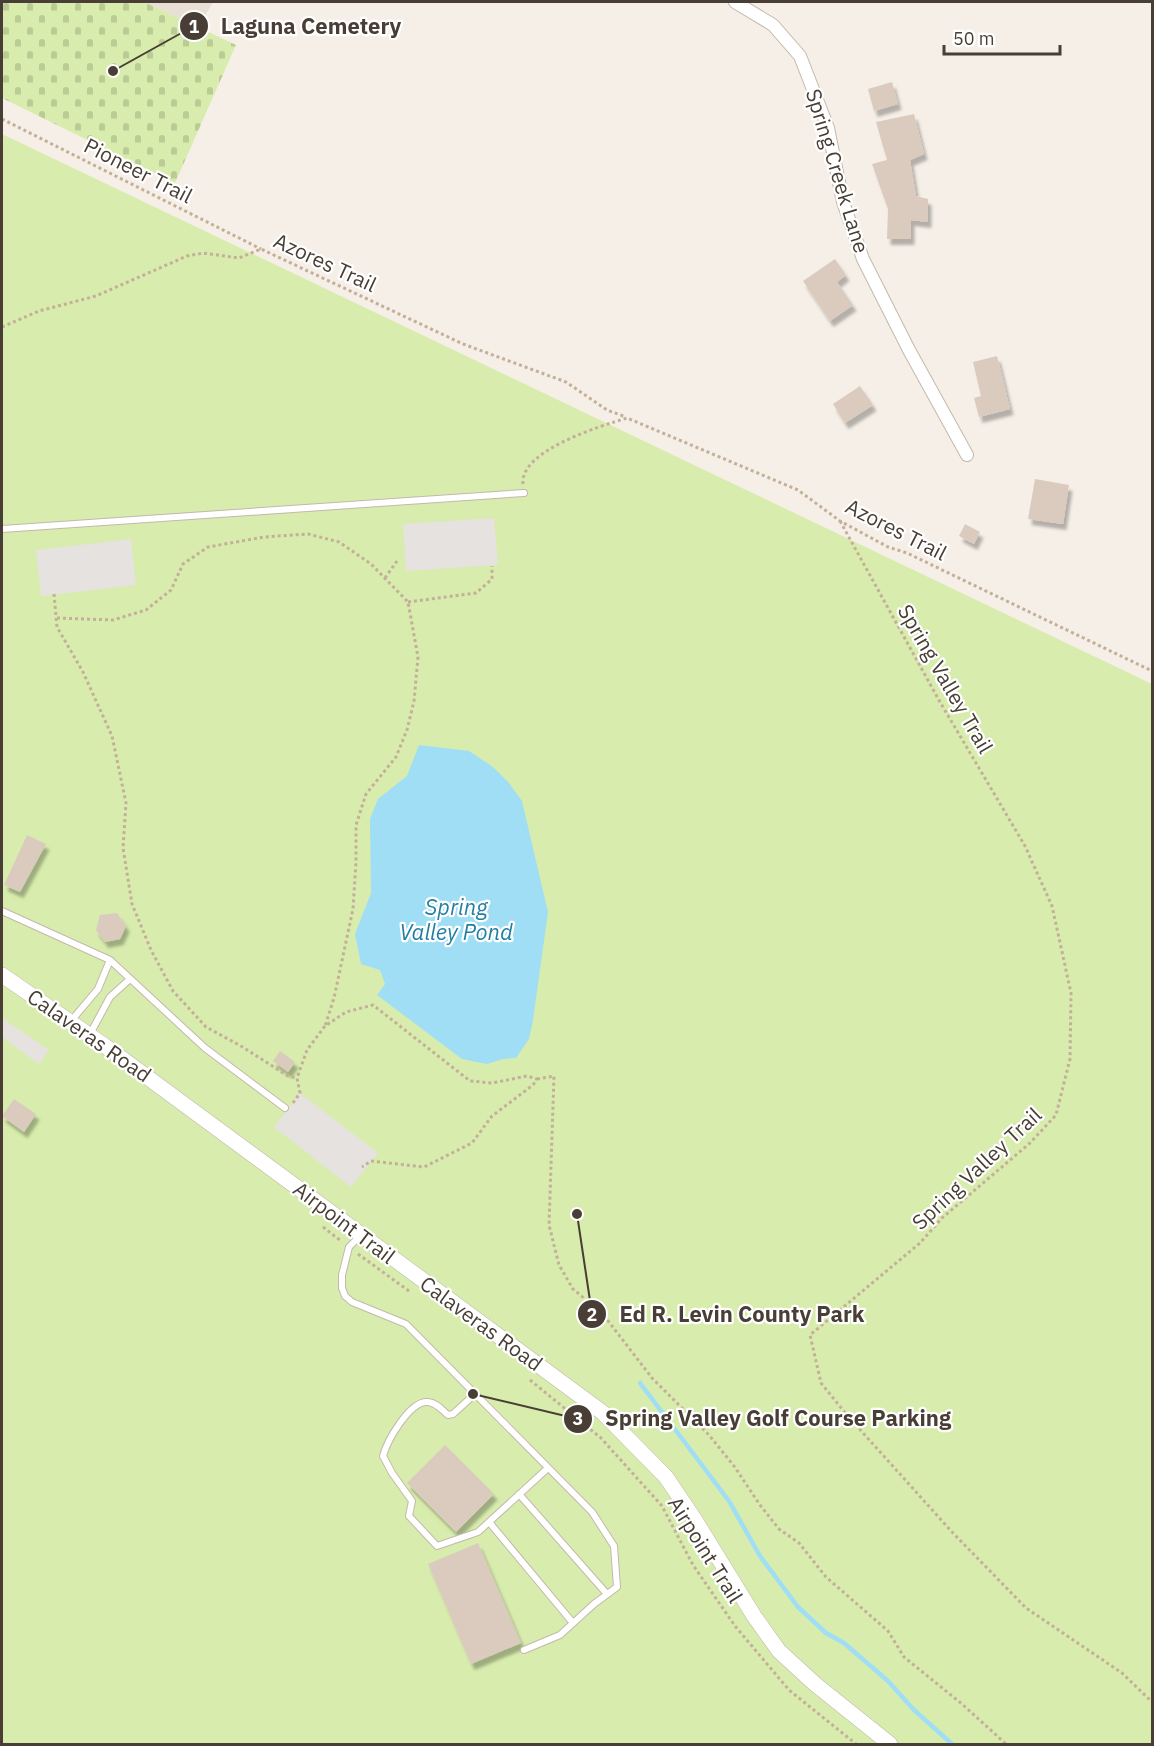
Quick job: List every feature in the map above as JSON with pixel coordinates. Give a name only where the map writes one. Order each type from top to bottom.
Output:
[{"type":"street","name":"Spring Creek Lane","points":[[735,2],[773,25],[800,56],[828,128],[843,202],[863,259],[909,350],[967,455]]},
{"type":"street","name":"Calaveras Road","points":[[2,975],[89,1034],[602,1412],[666,1477],[754,1616],[779,1651],[815,1684],[890,1744]]},
{"type":"lane","points":[[2,529],[524,493]]},
{"type":"lane","points":[[2,911],[110,960],[205,1048],[286,1109]]},
{"type":"lane","points":[[71,1021],[98,989],[110,960]]},
{"type":"lane","points":[[89,1034],[110,997],[130,979]]},
{"type":"lane","points":[[360,1235],[349,1247],[342,1275],[342,1288],[345,1296],[352,1302],[406,1324],[592,1512],[614,1546],[617,1587],[560,1635],[525,1650]]},
{"type":"lane","points":[[475,1394],[448,1416],[437,1405],[426,1401],[419,1404],[408,1413],[386,1444],[383,1456],[412,1501],[409,1516],[437,1546],[478,1532],[548,1468]]},
{"type":"lane","points":[[519,1494],[607,1594]]},
{"type":"lane","points":[[489,1522],[573,1623]]},
{"type":"path","name":"Pioneer Trail","points":[[2,119],[261,249]]},
{"type":"path","name":"Azores Trail","points":[[2,327],[39,311],[96,296],[187,256],[203,253],[239,258],[261,249],[462,344],[566,382],[607,410],[798,490],[840,520],[888,547],[907,553],[1152,671]]},
{"type":"path","points":[[524,493],[523,476],[527,467],[539,456],[580,433],[627,418]]},
{"type":"path","name":"Spring Valley Trail","points":[[840,520],[940,702],[1025,846],[1052,906],[1071,993],[1070,1059],[1056,1115],[1050,1122],[1030,1143],[942,1218],[920,1243],[810,1335],[821,1383],[952,1533],[1026,1608],[1122,1673],[1152,1702]]},
{"type":"path","points":[[57,618],[113,620],[146,610],[171,590],[183,564],[208,547],[264,537],[308,534],[339,542],[371,564],[408,602],[418,657],[414,701],[407,730],[396,757],[366,794],[356,825],[353,909],[334,998],[325,1026],[307,1050],[297,1078],[300,1093],[286,1109]]},
{"type":"path","points":[[385,578],[397,561]]},
{"type":"path","points":[[408,602],[476,593],[492,579],[492,566]]},
{"type":"path","points":[[54,594],[57,627],[83,672],[112,736],[126,803],[123,848],[132,904],[151,950],[173,992],[206,1028],[241,1046],[288,1076],[297,1078]]},
{"type":"path","points":[[325,1026],[346,1012],[373,1005],[470,1081],[492,1083],[527,1076],[537,1078],[554,1076],[549,1225],[559,1264],[573,1289],[602,1313],[652,1378],[709,1435],[779,1529],[799,1543],[826,1577],[888,1631],[904,1657],[962,1704],[1006,1744]]},
{"type":"path","points":[[362,1167],[371,1161],[424,1167],[472,1143],[492,1116],[533,1085],[537,1078]]},
{"type":"path","name":"Airpoint Trail","points":[[321,1226],[414,1294]]},
{"type":"path","name":"Airpoint Trail","points":[[527,1377],[609,1446],[662,1506],[693,1565],[735,1626],[789,1690],[856,1744]]},
{"type":"shaded area","points":[[144,2],[213,2],[198,28]]},
{"type":"shaded area","points":[[494,518],[498,565],[406,571],[403,524]]},
{"type":"shaded area","points":[[131,539],[136,585],[41,596],[36,550]]},
{"type":"shaded area","points":[[2,1018],[49,1050],[39,1064],[2,1037]]},
{"type":"shaded area","points":[[300,1093],[378,1153],[351,1187],[274,1127]]},
{"type":"green space","points":[[2,2],[144,2],[236,45],[175,183],[2,98]]},
{"type":"green space","points":[[2,134],[1152,684],[1152,1744],[2,1744]]},
{"type":"water","name":"Spring Valley Pond","points":[[419,745],[469,751],[493,767],[522,801],[548,912],[529,1039],[516,1058],[487,1064],[462,1059],[377,995],[385,984],[380,970],[361,964],[355,934],[371,893],[370,819],[378,799],[407,776]]},
{"type":"building","points":[[892,82],[898,104],[874,111],[868,89]]},
{"type":"building","points":[[914,114],[924,154],[910,160],[916,196],[928,199],[928,222],[911,220],[911,239],[887,239],[888,209],[872,164],[887,160],[876,122]]},
{"type":"building","points":[[835,259],[846,275],[837,282],[853,305],[830,321],[803,281]]},
{"type":"building","points":[[997,356],[1010,409],[979,417],[974,398],[981,396],[973,362]]},
{"type":"building","points":[[860,386],[873,405],[845,423],[833,404]]},
{"type":"building","points":[[1035,479],[1069,485],[1063,524],[1028,519]]},
{"type":"building","points":[[965,524],[980,532],[974,544],[959,536]]},
{"type":"building","points":[[27,835],[46,844],[20,892],[4,885]]},
{"type":"building","points":[[117,913],[126,926],[120,939],[105,942],[96,930],[100,915]]},
{"type":"building","points":[[280,1051],[295,1062],[288,1072],[273,1061]]},
{"type":"building","points":[[14,1099],[36,1114],[24,1132],[2,1116]]},
{"type":"building","points":[[445,1445],[494,1494],[456,1532],[407,1483]]},
{"type":"building","points":[[478,1543],[521,1643],[471,1664],[428,1564]]},
{"type":"waterway","points":[[640,1383],[729,1501],[760,1556],[798,1607],[826,1633],[844,1643],[888,1681],[914,1710],[952,1744]]},
{"type":"place","name":"Laguna Cemetery","points":[[113,71]]},
{"type":"place","name":"Ed R. Levin County Park","points":[[577,1214]]},
{"type":"place","name":"Spring Valley Golf Course Parking","points":[[473,1394]]}]
